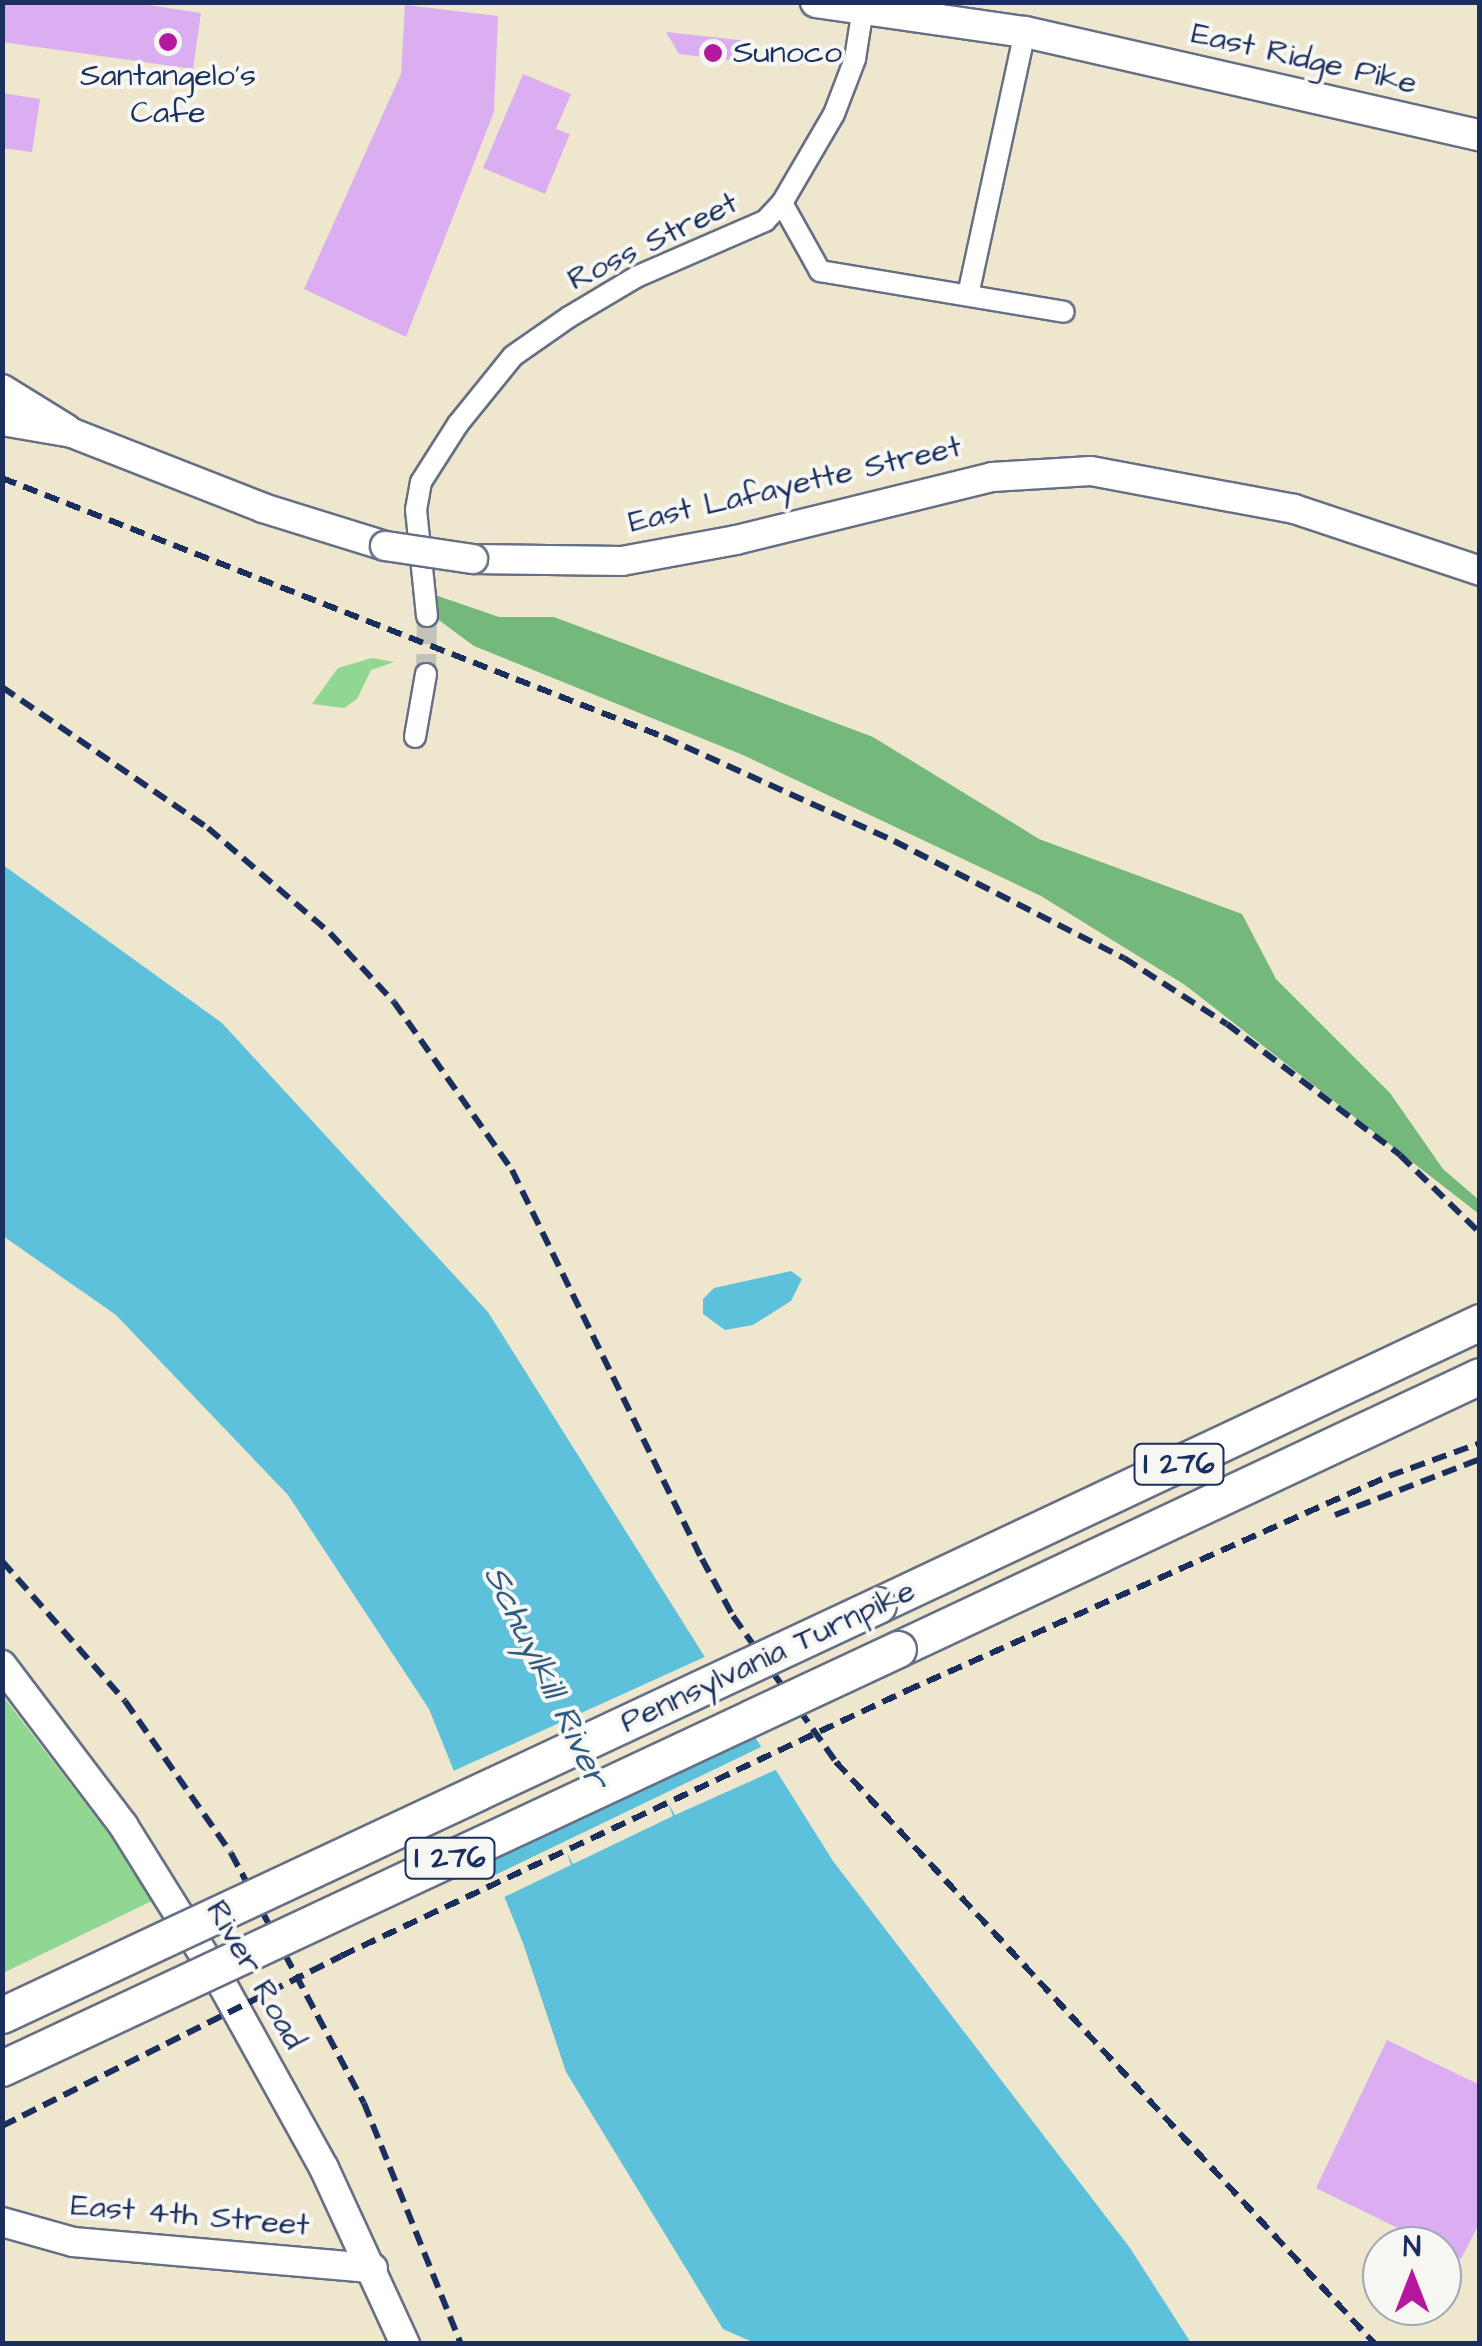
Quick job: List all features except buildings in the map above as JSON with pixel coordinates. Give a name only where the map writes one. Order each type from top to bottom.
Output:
[{"type":"highway","name":"Pennsylvania Turnpike","points":[[2,2015],[1480,1322]]},
{"type":"highway","name":"Pennsylvania Turnpike","points":[[2,2068],[1480,1376]]},
{"type":"main road","name":"East Ridge Pike","points":[[816,2],[1025,32],[1480,135]]},
{"type":"street","name":"Ross Street","points":[[426,616],[425,567],[415,536],[421,482],[485,388],[513,356],[568,317],[636,278],[765,221],[782,204],[834,114],[855,59],[863,8]]},
{"type":"street","points":[[968,295],[1025,32]]},
{"type":"street","points":[[782,204],[820,271],[1064,312]]},
{"type":"street","name":"East Lafayette Street","points":[[2,389],[72,432],[263,508],[385,546],[473,558],[622,560],[736,540],[992,477],[1090,471],[1294,508],[1480,571]]},
{"type":"street","name":"East Lafayette Street","points":[[2,422],[72,432]]},
{"type":"street","points":[[415,737],[426,674]]},
{"type":"street","name":"River Road","points":[[2,1665],[98,1789],[176,1908],[373,2268],[405,2344]]},
{"type":"street","name":"East 4th Street","points":[[2,2222],[72,2242],[373,2268]]},
{"type":"green space","points":[[435,595],[499,617],[554,617],[873,737],[1039,839],[1242,914],[1276,979],[1390,1093],[1443,1169],[1479,1200],[1479,1214],[1185,985],[1041,896],[743,755],[474,646],[436,618]]},
{"type":"green space","points":[[372,658],[394,662],[371,670],[357,699],[344,708],[312,704],[338,668]]},
{"type":"green space","points":[[2,1695],[158,1898],[3,1973],[2,1973]]},
{"type":"water","name":"Schuylkill River","points":[[3,865],[222,1023],[488,1312],[833,1861],[1130,2248],[1191,2343],[757,2344],[723,2329],[566,2072],[523,1943],[429,1709],[288,1495],[116,1315],[3,1236]]},
{"type":"water","points":[[791,1271],[802,1279],[791,1301],[753,1325],[725,1330],[703,1314],[703,1299],[714,1288]]},
{"type":"pier","points":[[709,1655],[759,1735],[485,1861],[449,1773]]},
{"type":"pier","points":[[765,1745],[780,1768],[675,1815],[668,1803],[673,1816],[573,1864],[567,1853],[571,1865],[500,1899],[491,1877]]},
{"type":"tunnel","points":[[426,674],[427,616]]},
{"type":"railway","points":[[2,478],[664,737],[894,841],[1124,958],[1227,1024],[1400,1155],[1480,1233]]},
{"type":"railway","points":[[2,687],[208,828],[330,933],[394,1002],[512,1170],[733,1616],[836,1762],[1375,2344]]},
{"type":"railway","points":[[2,2126],[341,1956],[906,1691],[1389,1476],[1480,1443]]},
{"type":"railway","points":[[1335,1515],[1480,1459]]},
{"type":"railway","points":[[2,1561],[125,1701],[231,1853],[364,2103],[461,2344]]},
{"type":"place","name":"Santangelo's Cafe","points":[[168,42]]},
{"type":"place","name":"Sunoco","points":[[713,53]]}]
